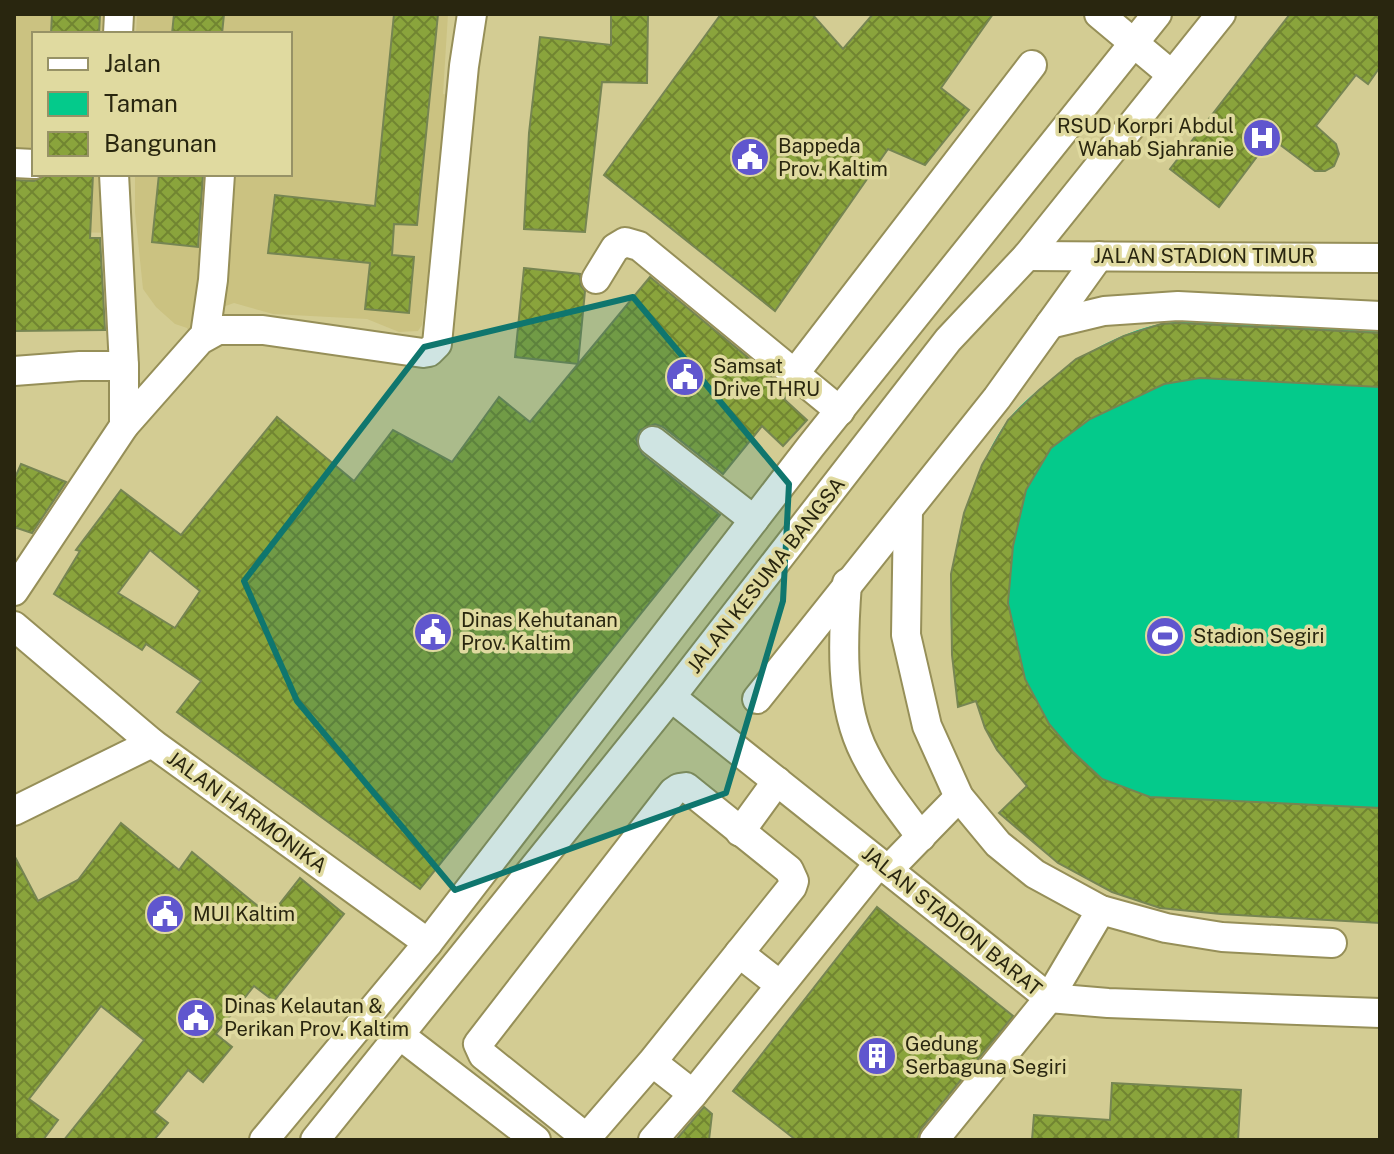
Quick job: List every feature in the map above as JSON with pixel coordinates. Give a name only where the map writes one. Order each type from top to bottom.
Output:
[{"type":"street","points":[[14,591],[124,426],[205,335],[218,330],[263,330],[423,353],[437,344],[464,66],[472,14]]},
{"type":"street","points":[[1099,14],[1172,75]]},
{"type":"street","points":[[264,1140],[428,943],[811,446],[1157,14]]},
{"type":"street","name":"JALAN KESUMA BANGSA","points":[[315,1140],[671,697],[966,321],[1027,256],[1221,14]]},
{"type":"street","points":[[795,373],[1032,65]]},
{"type":"street","points":[[114,176],[124,426]]},
{"type":"street","points":[[205,335],[213,280],[220,176]]},
{"type":"street","points":[[596,279],[615,248],[625,242],[639,246],[840,411]]},
{"type":"street","name":"JALAN STADION TIMUR","points":[[1027,256],[1380,258]]},
{"type":"street","points":[[757,699],[997,398],[1099,256]]},
{"type":"street","points":[[931,295],[966,321]]},
{"type":"street","points":[[1050,324],[1104,311],[1178,306],[1380,316]]},
{"type":"street","points":[[14,371],[124,366]]},
{"type":"street","points":[[653,441],[754,520]]},
{"type":"street","points":[[811,446],[843,476]]},
{"type":"street","points":[[908,510],[906,635],[927,726],[959,797],[998,844],[1035,874],[1101,910],[1166,928],[1222,937],[1332,943]]},
{"type":"street","points":[[847,583],[843,643],[849,703],[863,751],[888,793],[921,837]]},
{"type":"street","points":[[14,626],[152,743]]},
{"type":"street","name":"JALAN STADION BARAT","points":[[671,697],[1049,998],[1380,1013]]},
{"type":"street","name":"JALAN HARMONIKA","points":[[14,811],[152,743],[428,943]]},
{"type":"street","points":[[740,832],[777,781]]},
{"type":"street","points":[[686,787],[740,832],[789,870],[794,881],[652,1062],[589,1135],[584,1136],[480,1051],[480,1039],[673,792],[686,787]]},
{"type":"street","points":[[653,1140],[780,985],[884,866],[921,837],[959,797]]},
{"type":"street","points":[[934,1140],[1049,998],[1101,910]]},
{"type":"street","points":[[739,953],[780,985]]},
{"type":"street","points":[[401,1036],[536,1140]]},
{"type":"street","points":[[652,1062],[693,1094]]},
{"type":"street","points":[[482,1097],[504,1072]]},
{"type":"highlighted area","points":[[633,297],[789,484],[783,601],[726,793],[455,890],[297,701],[244,581],[424,347]]},
{"type":"shaded area","points":[[14,14],[110,14],[110,32],[32,32],[32,176],[101,176],[110,233],[14,230]]},
{"type":"shaded area","points":[[137,14],[448,14],[443,94],[455,96],[445,159],[440,163],[430,272],[436,276],[436,304],[424,303],[422,325],[418,331],[399,332],[367,319],[273,314],[234,303],[217,309],[194,340],[187,328],[175,324],[156,307],[143,289],[135,212],[135,176],[292,176],[292,32],[136,32]]},
{"type":"green space","name":"Stadion Segiri","points":[[1252,318],[1380,327],[1380,923],[1160,908],[1112,892],[1058,863],[999,813],[1027,786],[997,746],[976,701],[958,707],[951,622],[957,541],[974,485],[989,451],[1008,420],[1031,396],[1069,366],[1123,336],[1177,321]]},
{"type":"building","points":[[52,14],[100,14],[99,32],[51,32]]},
{"type":"building","points":[[174,14],[224,14],[222,32],[172,32]]},
{"type":"building","points":[[394,14],[438,14],[417,225],[394,224],[392,255],[414,257],[409,313],[365,309],[370,263],[268,253],[275,195],[375,206]]},
{"type":"building","points":[[611,14],[648,14],[647,83],[602,82],[585,232],[524,229],[529,133],[540,37],[611,45]]},
{"type":"building","name":"Bappeda Prov. Kaltim","points":[[721,14],[812,14],[843,49],[873,14],[993,14],[941,88],[969,110],[925,165],[888,149],[775,311],[604,175]]},
{"type":"building","points":[[1290,14],[1380,14],[1380,67],[1368,84],[1356,75],[1316,126],[1336,144],[1339,154],[1334,166],[1325,171],[1315,171],[1271,138],[1219,207],[1170,169]]},
{"type":"building","points":[[44,176],[93,176],[90,238],[100,238],[105,330],[14,331],[14,180],[34,181]]},
{"type":"building","points":[[159,176],[203,176],[198,247],[152,242]]},
{"type":"building","points":[[524,268],[580,274],[581,286],[585,291],[578,364],[515,357]]},
{"type":"building","name":"Dinas Kehutanan Prov. Kaltim","points":[[650,277],[790,392],[784,399],[807,420],[783,446],[762,426],[723,474],[663,427],[655,424],[640,430],[636,439],[642,454],[720,515],[420,889],[177,712],[201,681],[146,644],[142,650],[54,594],[80,551],[76,550],[121,490],[181,535],[277,417],[354,481],[393,430],[452,462],[499,397],[530,422]],"holes":[[[150,550],[200,591],[175,628],[118,593]]]},
{"type":"building","points":[[1161,324],[1380,333],[1380,387],[1200,378],[1164,384],[1090,419],[1051,448],[1026,490],[1013,546],[1008,603],[1025,679],[1049,724],[1073,752],[1102,779],[1150,797],[1380,808],[1380,923],[1160,908],[1112,892],[1058,863],[999,813],[1027,786],[997,750],[976,701],[958,707],[952,655],[951,574],[964,513],[982,465],[1008,420],[1076,359],[1124,336]]},
{"type":"building","points":[[21,464],[66,482],[32,533],[14,527],[14,480]]},
{"type":"building","points":[[121,823],[179,870],[192,852],[270,916],[300,878],[344,914],[274,1001],[254,986],[216,1034],[232,1047],[203,1082],[188,1070],[154,1112],[168,1123],[154,1140],[64,1140],[144,1040],[101,1006],[29,1099],[58,1120],[43,1140],[14,1140],[14,855],[38,901],[78,880]]},
{"type":"building","name":"Gedung Serbaguna Segiri","points":[[877,907],[1013,1016],[921,1129],[917,1140],[796,1140],[733,1091]]},
{"type":"building","points":[[1112,1083],[1241,1090],[1238,1140],[1032,1140],[1034,1115],[1110,1120]]},
{"type":"building","points":[[704,1107],[712,1114],[709,1140],[676,1140]]},
{"type":"place","name":"RSUD Korpri Abdul Wahab Sjahranie","points":[[1262,138]]},
{"type":"place","name":"Bappeda Prov. Kaltim","points":[[750,157]]},
{"type":"place","name":"Samsat Drive THRU","points":[[685,377]]},
{"type":"place","name":"Dinas Kehutanan Prov. Kaltim","points":[[433,632]]},
{"type":"place","name":"Stadion Segiri","points":[[1165,636]]},
{"type":"place","name":"MUI Kaltim","points":[[165,914]]},
{"type":"place","name":"Dinas Kelautan & Perikan Prov. Kaltim","points":[[196,1018]]},
{"type":"place","name":"Gedung Serbaguna Segiri","points":[[877,1056]]}]
